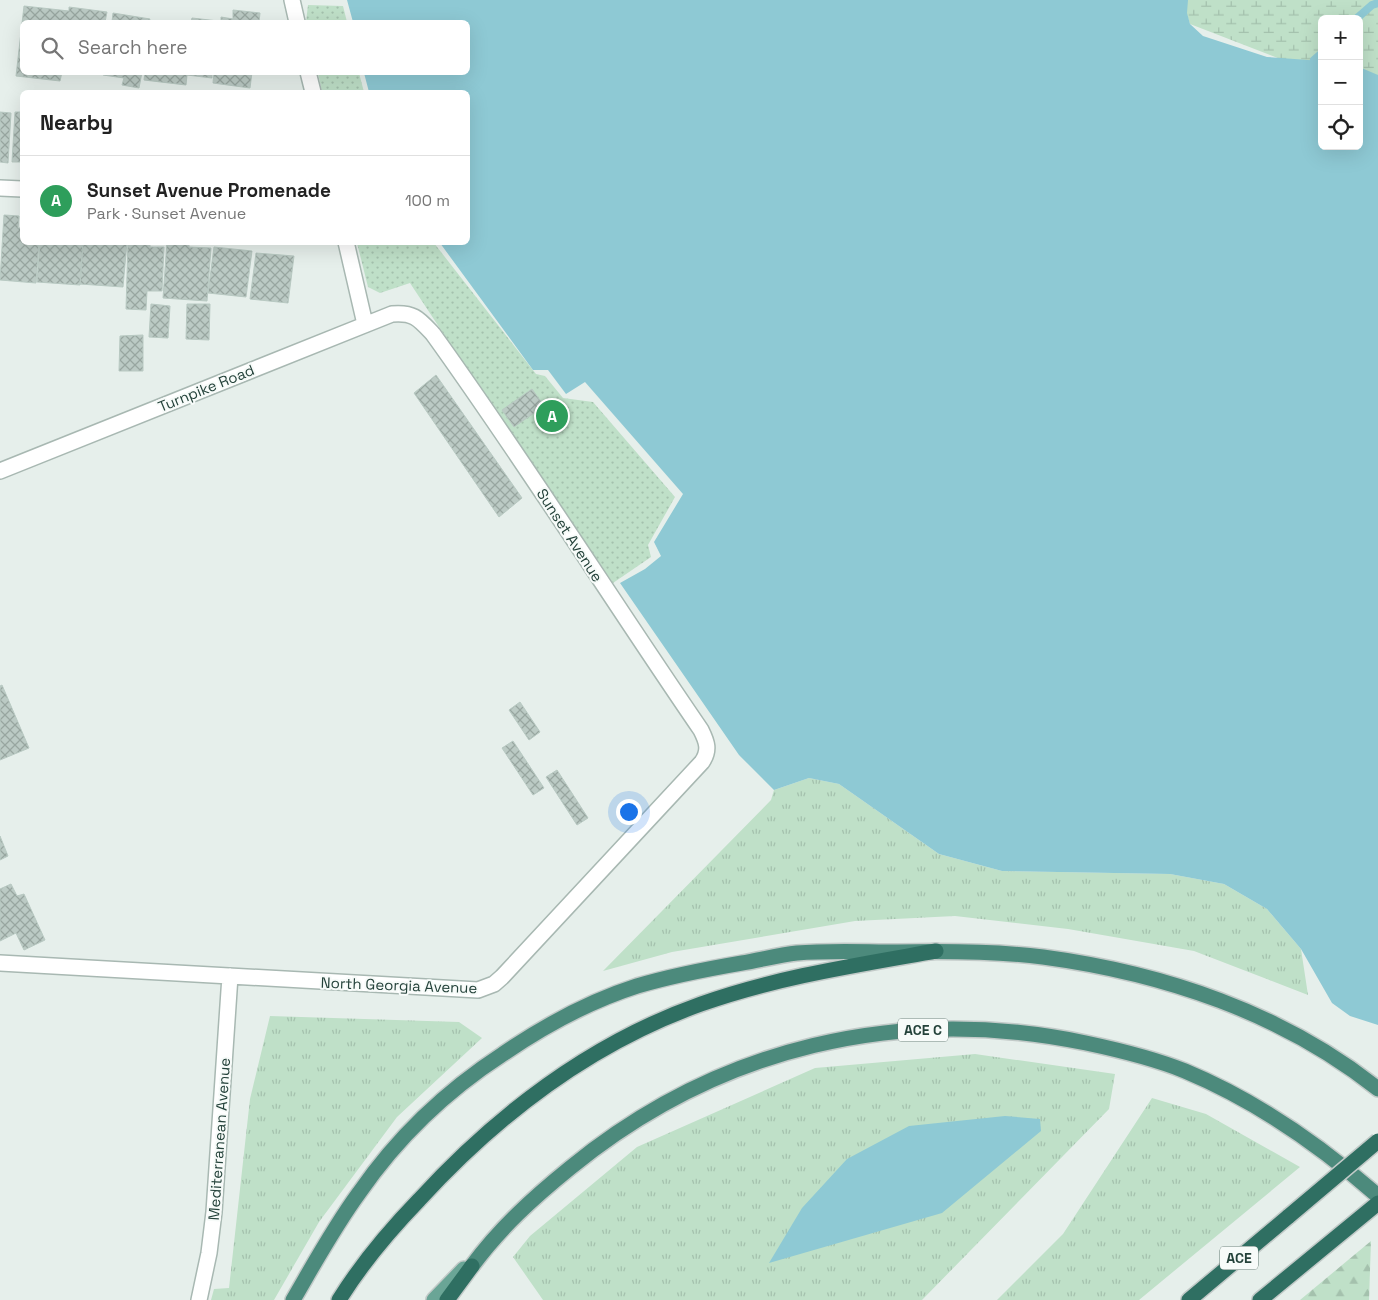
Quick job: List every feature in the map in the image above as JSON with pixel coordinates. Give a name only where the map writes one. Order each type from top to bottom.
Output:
[{"type":"highway","points":[[293,1300],[358,1194],[392,1150],[452,1092],[475,1073],[500,1055],[555,1022],[583,1008],[635,987],[717,967],[797,953],[936,951],[990,952],[1089,964],[1184,988],[1230,1003],[1320,1048],[1361,1075],[1378,1089]]},
{"type":"highway","points":[[339,1300],[390,1230],[455,1161],[490,1128],[529,1097],[612,1044],[654,1023],[700,1004],[747,989],[796,976],[936,951]]},
{"type":"highway","name":"ACE C","points":[[446,1300],[488,1244],[530,1200],[594,1148],[634,1121],[720,1076],[766,1058],[815,1044],[863,1034],[912,1030],[972,1029],[1009,1031],[1059,1038],[1107,1048],[1184,1071],[1252,1103],[1282,1122],[1323,1150],[1378,1196]]},
{"type":"highway","name":"ACE","points":[[1189,1300],[1378,1141]]},
{"type":"highway","points":[[1265,1297],[1378,1203]]},
{"type":"main road","points":[[434,1300],[488,1244]]},
{"type":"street","points":[[292,0],[297,20]]},
{"type":"street","points":[[309,75],[312,90]]},
{"type":"street","points":[[0,188],[20,189]]},
{"type":"street","points":[[347,245],[365,324]]},
{"type":"street","name":"Turnpike Road","points":[[0,471],[365,324],[392,314],[406,313],[414,316]]},
{"type":"street","name":"Sunset Avenue","points":[[414,316],[427,327],[444,350],[702,730],[707,745],[706,756],[702,762]]},
{"type":"street","name":"North Georgia Avenue","points":[[0,963],[469,991],[486,988],[502,977],[702,762]]},
{"type":"street","name":"Mediterranean Avenue","points":[[199,1300],[209,1253],[214,1212],[230,976]]},
{"type":"green space","points":[[1182,0],[1378,0],[1378,97],[1363,91],[1363,15],[1318,15],[1318,73],[1190,24]]},
{"type":"green space","points":[[308,5],[343,6],[346,20],[306,20]]},
{"type":"green space","points":[[318,75],[360,75],[363,90],[322,90]]},
{"type":"green space","points":[[358,245],[436,245],[536,374],[545,376],[563,398],[593,402],[675,497],[648,545],[651,557],[613,583],[507,430],[410,283],[380,293],[368,287]]},
{"type":"green space","points":[[809,778],[839,784],[939,854],[1002,871],[1170,874],[1224,884],[1267,909],[1301,949],[1308,995],[1194,951],[1068,929],[955,916],[855,921],[672,952],[603,971],[771,800],[774,790]]},
{"type":"green space","points":[[270,1016],[459,1022],[482,1038],[397,1117],[319,1222],[274,1300],[211,1300],[214,1289],[229,1288],[250,1099]]},
{"type":"green space","points":[[975,1054],[1115,1074],[1109,1109],[922,1300],[543,1300],[513,1257],[530,1236],[637,1147],[815,1068]]},
{"type":"green space","points":[[1152,1098],[1206,1114],[1300,1167],[1139,1300],[997,1300],[1063,1234]]},
{"type":"green space","points":[[1371,1241],[1369,1300],[1300,1300]]},
{"type":"water","points":[[347,0],[1188,0],[1187,13],[1190,24],[1203,36],[1267,57],[1318,61],[1318,150],[1363,150],[1363,69],[1378,75],[1378,1025],[1350,1016],[1332,1003],[1301,949],[1267,909],[1224,884],[1170,874],[1002,871],[939,854],[839,784],[809,778],[774,790],[739,755],[620,583],[645,569],[661,556],[654,542],[683,494],[585,382],[566,394],[548,370],[533,370],[441,245],[470,245],[470,90],[368,90],[365,75],[470,75],[470,20],[352,20]]},
{"type":"water","points":[[1005,1116],[1040,1119],[1041,1131],[942,1213],[769,1263],[802,1208],[847,1159],[909,1126]]},
{"type":"building","points":[[24,6],[69,11],[69,7],[107,12],[105,20],[22,20]]},
{"type":"building","points":[[233,10],[260,13],[259,20],[221,20],[221,17],[233,19]]},
{"type":"building","points":[[113,13],[150,19],[150,20],[112,20]]},
{"type":"building","points":[[192,18],[209,20],[192,20]]},
{"type":"building","points":[[20,41],[20,75],[61,75],[60,81],[16,76]]},
{"type":"building","points":[[103,75],[141,75],[139,88],[122,85],[124,78]]},
{"type":"building","points":[[145,75],[187,75],[186,85],[144,80]]},
{"type":"building","points":[[187,75],[212,75],[212,78]]},
{"type":"building","points":[[214,75],[252,75],[250,88],[213,83]]},
{"type":"building","points":[[0,112],[11,113],[8,163],[0,162]]},
{"type":"building","points":[[15,112],[20,112],[20,162],[12,162]]},
{"type":"building","points":[[4,215],[19,216],[20,245],[39,245],[36,283],[0,280]]},
{"type":"building","points":[[40,245],[83,245],[80,285],[37,282]]},
{"type":"building","points":[[83,245],[127,245],[123,287],[80,284]]},
{"type":"building","points":[[128,245],[164,247],[162,291],[147,291],[146,310],[126,309]]},
{"type":"building","points":[[167,245],[189,245],[189,247],[211,248],[207,301],[163,298]]},
{"type":"building","points":[[214,247],[252,251],[246,297],[208,293]]},
{"type":"building","points":[[256,253],[294,256],[288,303],[250,299]]},
{"type":"building","points":[[151,304],[170,306],[168,338],[149,337]]},
{"type":"building","points":[[187,304],[210,304],[209,340],[186,339]]},
{"type":"building","points":[[143,335],[143,371],[119,371],[120,336]]},
{"type":"building","points":[[436,375],[522,498],[499,517],[414,393]]},
{"type":"building","points":[[532,389],[544,406],[514,427],[502,410]]},
{"type":"building","points":[[2,685],[29,748],[0,760],[0,686]]},
{"type":"building","points":[[520,702],[540,732],[529,740],[509,710]]},
{"type":"building","points":[[513,741],[544,788],[533,795],[502,748]]},
{"type":"building","points":[[557,770],[588,818],[577,825],[546,777]]},
{"type":"building","points":[[0,836],[8,856],[0,860]]},
{"type":"building","points":[[11,884],[17,896],[24,894],[45,940],[24,950],[16,933],[0,941],[0,889]]},
{"type":"waterway","points":[[1361,15],[1372,5],[1378,3]]},
{"type":"waterway","points":[[1314,60],[1318,56]]},
{"type":"place","name":"Sunset Avenue Promenade","points":[[552,416]]}]
